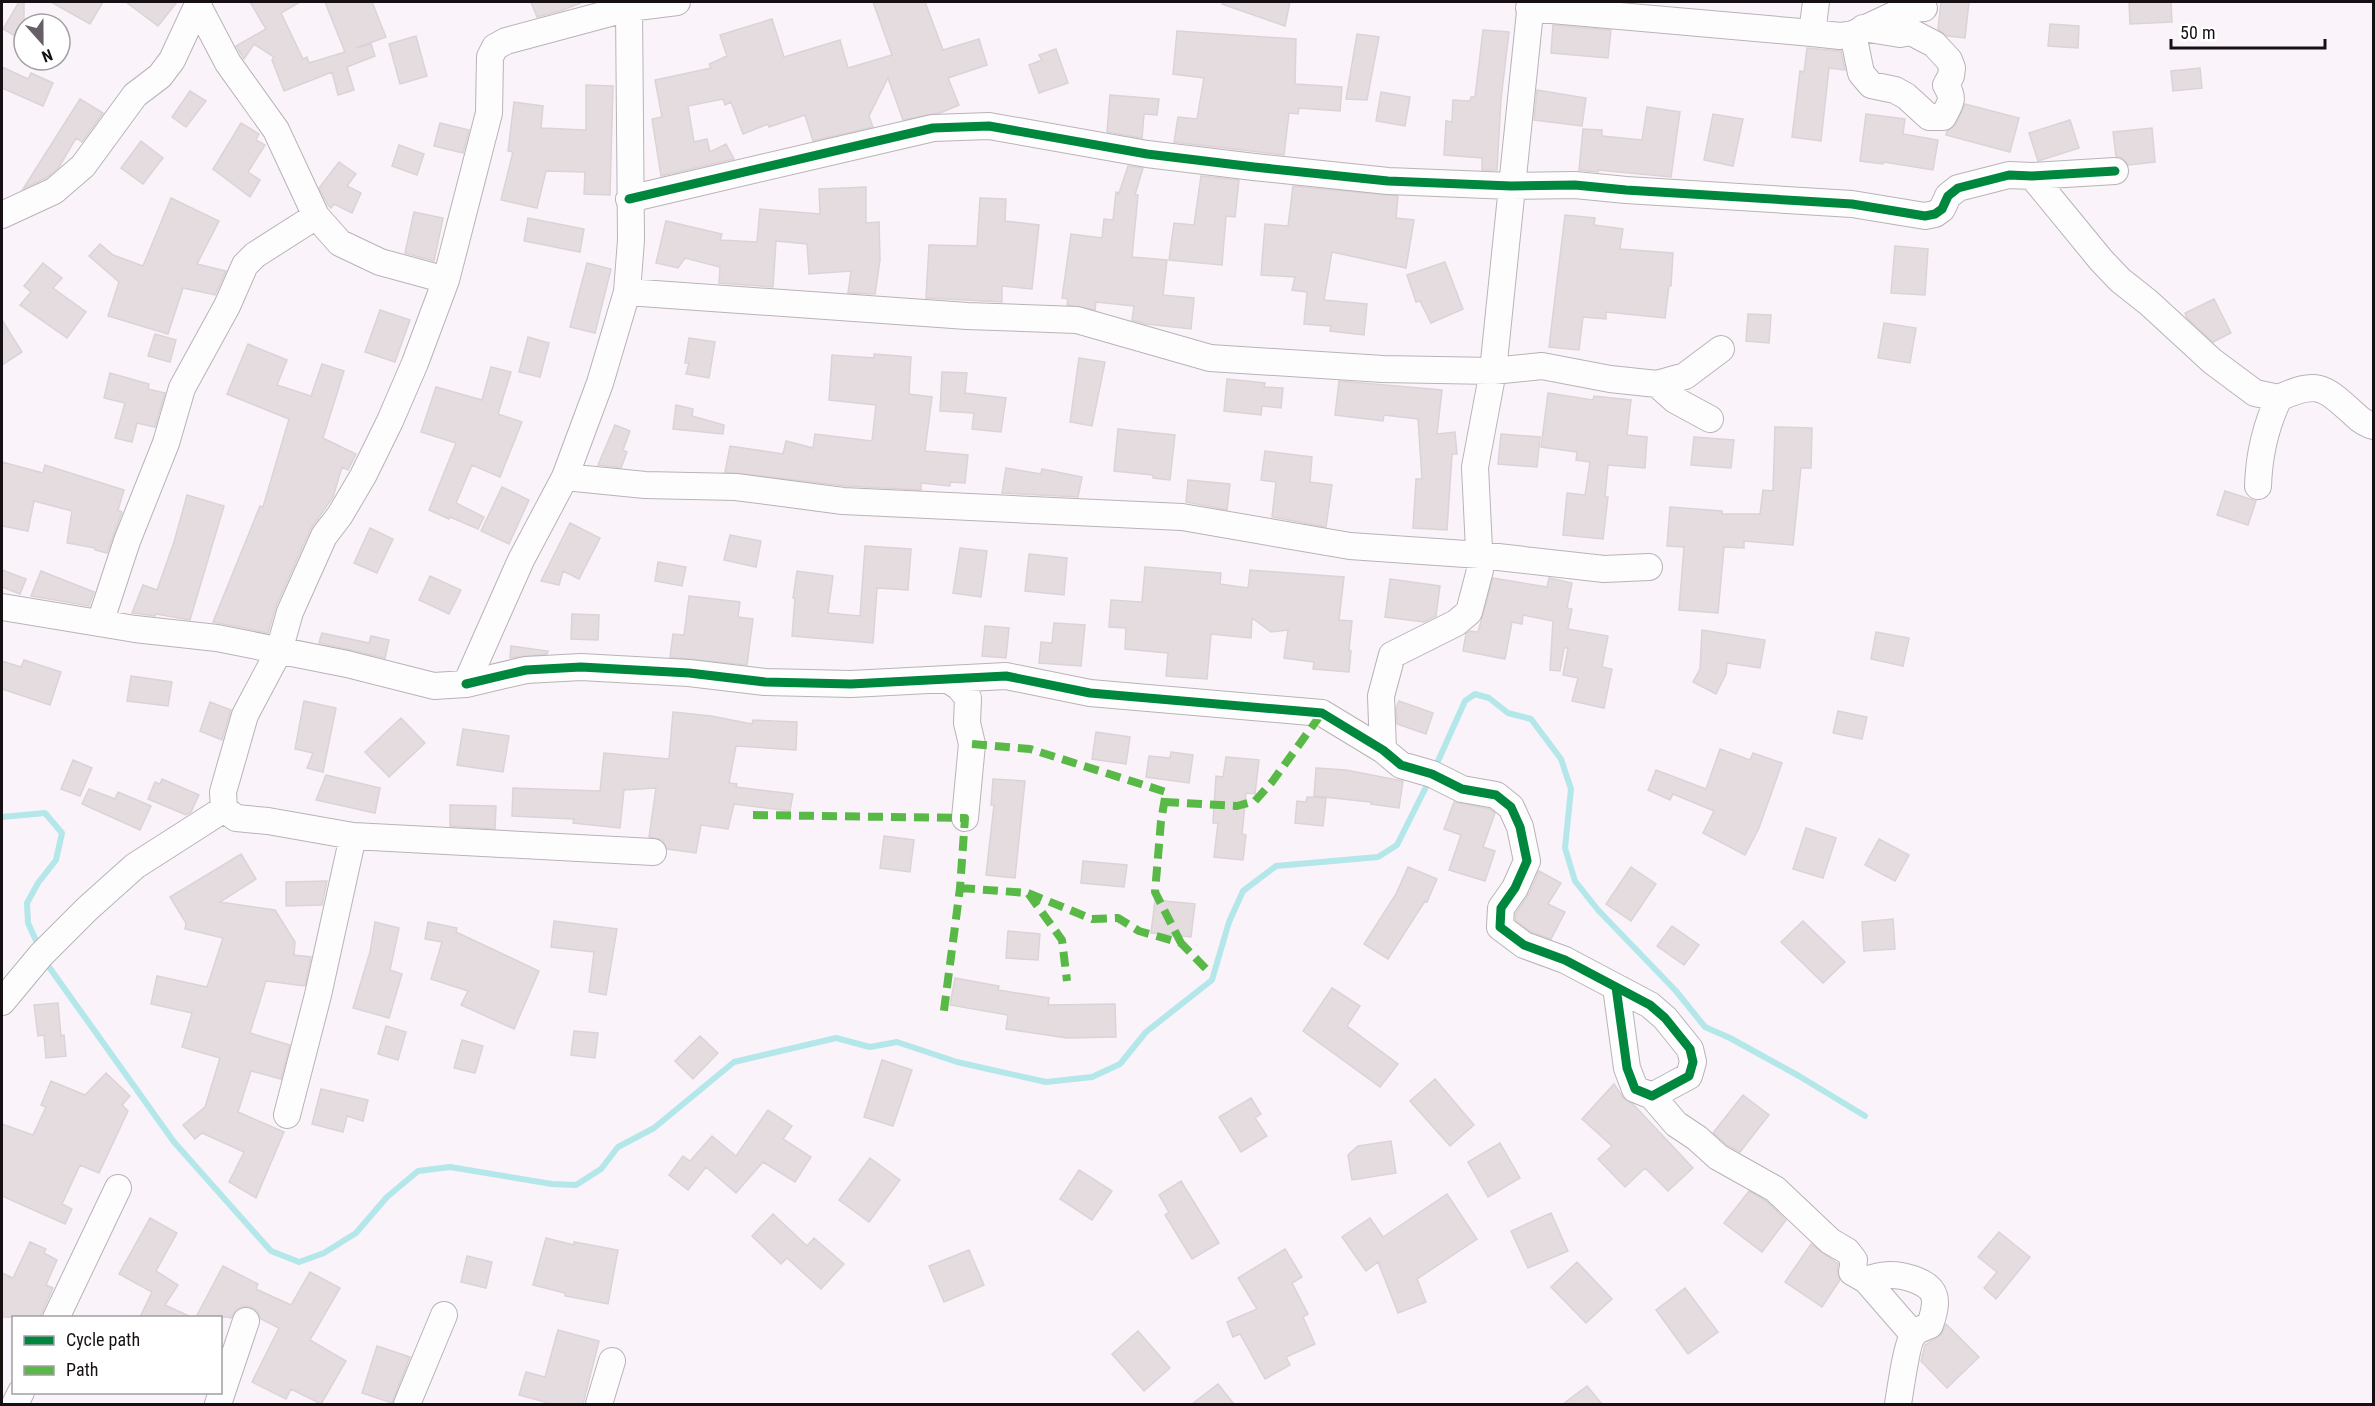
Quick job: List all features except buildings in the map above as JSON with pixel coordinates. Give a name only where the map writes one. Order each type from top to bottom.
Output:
[{"type":"street","points":[[653,852],[353,836],[268,821],[236,818],[224,809],[223,792],[245,715],[279,651],[290,612],[324,536],[340,515],[363,476],[416,363],[446,280],[489,113],[490,57],[495,47],[506,41],[629,8],[677,2]]},
{"type":"street","points":[[1812,33],[1816,2]]},
{"type":"street","points":[[198,3],[228,63],[276,130],[316,216],[340,243],[380,262],[446,280]]},
{"type":"street","points":[[2,215],[54,191],[82,166],[135,95],[160,76],[172,60],[185,36],[198,3]]},
{"type":"street","points":[[1383,750],[1381,696],[1392,656],[1456,623],[1469,612],[1480,570],[1475,467],[1493,371],[1530,5],[1840,36],[1911,9],[1924,8]]},
{"type":"street","points":[[466,684],[521,560],[565,477],[600,383],[627,292],[631,240],[629,8]]},
{"type":"street","points":[[629,199],[933,128],[958,126],[989,126],[1147,154],[1388,181],[1511,186],[1575,185],[1852,204],[1925,216],[1935,214],[1942,209],[1948,196],[1958,188],[2009,175],[2032,176],[2115,171]]},
{"type":"street","points":[[2032,176],[2120,280],[2157,310],[2212,361],[2255,393],[2279,398],[2296,391],[2319,387],[2335,395],[2365,424],[2373,426]]},
{"type":"street","points":[[100,623],[127,541],[166,443],[182,388],[245,265],[255,255],[316,216]]},
{"type":"street","points":[[627,292],[967,316],[1077,320],[1210,358],[1383,369],[1493,371],[1542,366],[1610,379],[1657,384],[1685,376],[1720,349]]},
{"type":"street","points":[[1657,384],[1675,400],[1710,419]]},
{"type":"street","points":[[2258,486],[2259,455],[2269,418],[2279,398]]},
{"type":"street","points":[[565,477],[645,485],[736,488],[843,501],[1182,517],[1350,546],[1480,555],[1604,569],[1649,567]]},
{"type":"street","points":[[2,607],[100,623],[217,638],[347,664],[434,686],[466,684],[526,670],[581,666],[689,673],[765,682],[851,684],[1006,676],[1090,693],[1322,713],[1383,750],[1401,765],[1435,775],[1462,789],[1496,795],[1511,807],[1520,827],[1527,861],[1515,888],[1501,908],[1500,927],[1524,945],[1565,960],[1657,1011],[1690,1049],[1694,1062],[1689,1076],[1652,1096]]},
{"type":"street","points":[[947,679],[959,687],[968,698],[967,723],[972,744],[965,819]]},
{"type":"street","points":[[2,1002],[41,955],[135,866],[224,809]]},
{"type":"street","points":[[287,1115],[318,995],[353,836]]},
{"type":"street","points":[[1616,987],[1627,1068],[1635,1089],[1652,1096],[1676,1124],[1698,1138],[1718,1157],[1775,1189],[1830,1241],[1847,1251],[1854,1260],[1851,1272],[1866,1280],[1913,1334]]},
{"type":"street","points":[[56,1316],[118,1188]]},
{"type":"street","points":[[1866,1280],[1886,1274],[1900,1275],[1925,1283],[1934,1293],[1935,1310],[1930,1324],[1913,1334],[1906,1353],[1905,1374],[1898,1404]]},
{"type":"street","points":[[407,1404],[444,1315]]},
{"type":"street","points":[[222,1392],[246,1321]]},
{"type":"street","points":[[599,1404],[612,1360]]},
{"type":"waterway","points":[[1434,770],[1465,701],[1475,694],[1489,698],[1508,713],[1531,719],[1561,759],[1571,789],[1565,848],[1575,881],[1598,910],[1676,991],[1705,1027],[1730,1038],[1799,1076],[1865,1116]]},
{"type":"waterway","points":[[44,960],[174,1142],[271,1251],[299,1262],[324,1253],[356,1233],[387,1197],[418,1171],[450,1167],[552,1184],[576,1185],[601,1169],[618,1147],[654,1128],[734,1062],[836,1038],[870,1047],[897,1042],[957,1062],[1046,1082],[1092,1077],[1120,1064],[1146,1032],[1212,980],[1229,922],[1243,891],[1276,866],[1378,857],[1397,845],[1430,779]]},
{"type":"waterway","points":[[2,817],[45,813],[62,833],[56,860],[38,883],[27,903],[28,923],[39,947]]},
{"type":"marked path","points":[[1164,802],[1237,806],[1255,801],[1272,782],[1322,713]]},
{"type":"marked path","points":[[972,744],[1030,749],[1166,792],[1155,892],[1181,943]]},
{"type":"marked path","points":[[753,815],[965,818],[960,888],[943,1018]]},
{"type":"marked path","points":[[960,888],[1028,893],[1062,940],[1067,981]]},
{"type":"marked path","points":[[1028,893],[1092,919],[1118,918],[1139,931],[1181,943],[1211,974]]},
{"type":"cycle path","points":[[629,199],[933,128],[989,126],[1147,154],[1388,181],[1511,186],[1575,185],[1852,204],[1925,216],[1935,214],[1942,209],[1948,196],[1958,188],[2009,175],[2032,176],[2115,171]]},
{"type":"cycle path","points":[[466,684],[526,670],[581,667],[689,673],[765,682],[851,684],[1006,676],[1090,693],[1322,713],[1383,750],[1401,765],[1432,774],[1462,789],[1496,795],[1511,807],[1520,827],[1527,861],[1515,888],[1501,908],[1500,927],[1524,945],[1565,960],[1650,1005],[1665,1018],[1690,1049],[1693,1062],[1689,1076],[1652,1096],[1635,1089],[1627,1068],[1616,987]]}]
